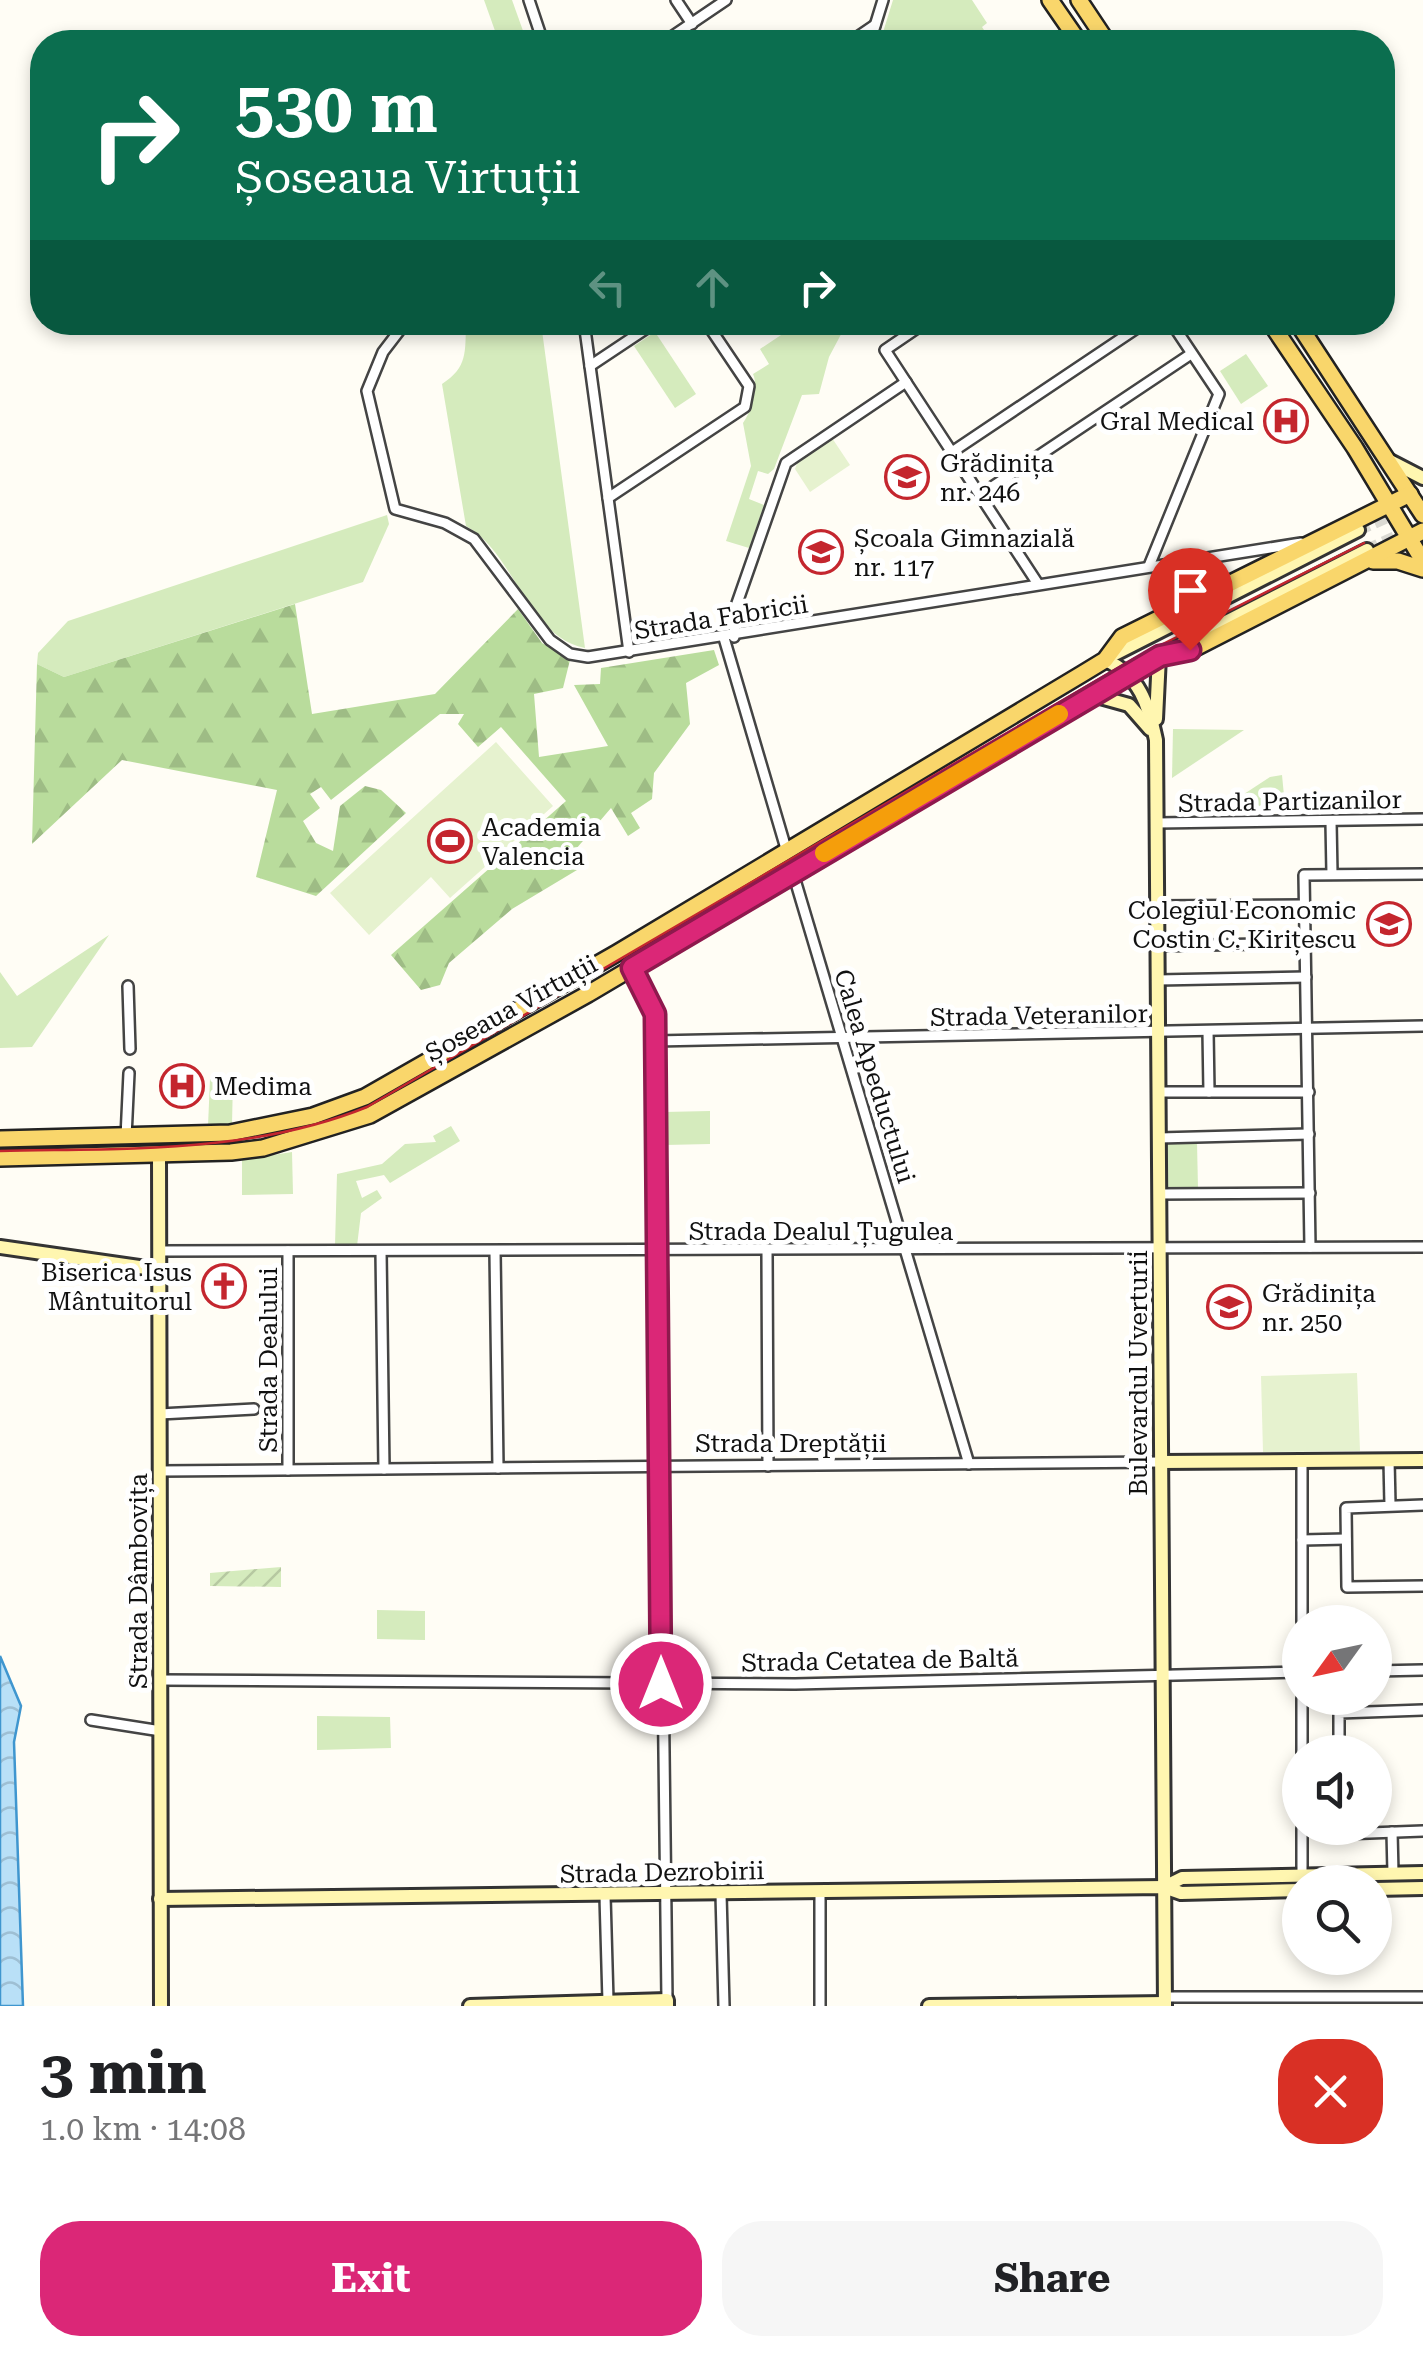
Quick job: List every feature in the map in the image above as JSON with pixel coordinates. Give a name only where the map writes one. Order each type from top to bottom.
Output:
[{"type":"main road","points":[[1050,0],[1071,30]]},
{"type":"main road","points":[[1079,0],[1099,30]]},
{"type":"main road","points":[[1279,335],[1388,504],[1416,535],[1423,561]]},
{"type":"main road","points":[[1306,335],[1388,459],[1417,492],[1423,515]]},
{"type":"main road","points":[[1359,523],[1368,494],[1366,468]]},
{"type":"main road","name":"Șoseaua Virtuții","points":[[0,1139],[256,1129],[314,1116],[365,1097],[787,852],[1105,660],[1122,637],[1417,492]]},
{"type":"main road","name":"Șoseaua Virtuții","points":[[0,1158],[159,1156],[264,1148],[370,1115],[632,968],[1160,656],[1190,650],[1366,556],[1416,535]]},
{"type":"main road","points":[[1366,556],[1423,570]]},
{"type":"street","points":[[528,0],[539,30]]},
{"type":"street","points":[[676,0],[692,24]]},
{"type":"street","points":[[683,30],[726,0]]},
{"type":"street","points":[[874,30],[883,0]]},
{"type":"street","points":[[868,30],[875,25]]},
{"type":"street","name":"Strada Fabricii","points":[[396,335],[383,352],[367,394],[395,508],[445,523],[474,539],[546,634],[563,650],[588,657],[729,638],[1310,542]]},
{"type":"street","points":[[586,335],[629,652]]},
{"type":"street","points":[[590,366],[636,335]]},
{"type":"street","points":[[608,498],[745,407],[748,386],[715,335]]},
{"type":"street","points":[[906,335],[884,350],[1038,584]]},
{"type":"street","points":[[952,452],[1127,335]]},
{"type":"street","points":[[1149,566],[1219,394],[1179,335]]},
{"type":"street","points":[[980,495],[1191,354]]},
{"type":"street","points":[[787,852],[729,638],[736,606],[786,463],[906,382]]},
{"type":"street","points":[[1388,459],[1423,478]]},
{"type":"street","points":[[1105,660],[1359,523]]},
{"type":"street","points":[[1156,740],[1160,656],[1186,640],[1366,556]]},
{"type":"street","points":[[1105,660],[1130,673]]},
{"type":"street","name":"Bulevardul Uverturii","points":[[1130,673],[1147,706],[1156,740],[1165,2002]]},
{"type":"street","points":[[1093,694],[1129,705],[1156,740]]},
{"type":"street","name":"Strada Partizanilor","points":[[1157,823],[1423,819]]},
{"type":"street","points":[[1331,822],[1332,874]]},
{"type":"street","name":"Calea Apeductului","points":[[793,872],[969,1464]]},
{"type":"street","points":[[1310,1247],[1304,875],[1423,874]]},
{"type":"street","points":[[1158,906],[1304,906]]},
{"type":"street","points":[[1158,946],[1305,944]]},
{"type":"street","points":[[470,2006],[667,2003],[654,1005],[632,968]]},
{"type":"street","points":[[1158,980],[1306,977]]},
{"type":"street","points":[[128,986],[130,1050]]},
{"type":"street","name":"Strada Veteranilor","points":[[655,1040],[1423,1026]]},
{"type":"street","points":[[1208,1031],[1209,1092]]},
{"type":"street","points":[[126,1137],[129,1073]]},
{"type":"street","points":[[1159,1092],[1309,1092]]},
{"type":"street","points":[[1159,1138],[1309,1134]]},
{"type":"street","name":"Strada Dâmbovița","points":[[159,1156],[161,2006]]},
{"type":"street","points":[[1160,1194],[1310,1193]]},
{"type":"street","name":"Strada Dealul Țugulea","points":[[160,1251],[1423,1247]]},
{"type":"street","points":[[0,1248],[160,1270]]},
{"type":"street","points":[[767,1250],[768,1466]]},
{"type":"street","name":"Strada Dealului","points":[[288,1251],[288,1470]]},
{"type":"street","points":[[381,1251],[384,1469]]},
{"type":"street","points":[[495,1251],[498,1468]]},
{"type":"street","points":[[160,1414],[254,1408]]},
{"type":"street","points":[[1389,1460],[1390,1506]]},
{"type":"street","name":"Strada Dreptății","points":[[160,1471],[1423,1460]]},
{"type":"street","points":[[1302,1461],[1302,1605]]},
{"type":"street","points":[[1423,1505],[1348,1506],[1346,1538],[1347,1587],[1423,1586]]},
{"type":"street","points":[[1302,1540],[1346,1538]]},
{"type":"street","points":[[1392,1671],[1423,1670]]},
{"type":"street","name":"Strada Cetatea de Baltă","points":[[161,1680],[661,1684],[1282,1672]]},
{"type":"street","points":[[1339,1735],[1339,1713],[1423,1710]]},
{"type":"street","points":[[91,1720],[161,1731]]},
{"type":"street","points":[[1393,1874],[1392,1832],[1423,1831]]},
{"type":"street","name":"Strada Dezrobirii","points":[[1393,1874],[1423,1873]]},
{"type":"street","name":"Strada Dezrobirii","points":[[1164,1888],[1182,1878],[1282,1876]]},
{"type":"street","name":"Strada Dezrobirii","points":[[160,1899],[1164,1888],[1181,1893],[1282,1890]]},
{"type":"street","points":[[1392,1889],[1423,1888]]},
{"type":"street","points":[[820,1892],[820,2006]]},
{"type":"street","points":[[721,1894],[724,2006]]},
{"type":"street","points":[[605,1896],[614,2002]]},
{"type":"street","points":[[928,2006],[1423,1997]]},
{"type":"green space","points":[[484,0],[512,0],[523,30],[495,30]]},
{"type":"green space","points":[[893,0],[972,0],[987,23],[982,27],[984,30],[884,30]]},
{"type":"green space","points":[[466,335],[543,335],[585,648],[548,627],[497,555],[466,526],[442,384],[457,371],[465,351]]},
{"type":"green space","points":[[657,335],[696,394],[675,408],[634,346]]},
{"type":"green space","points":[[781,335],[841,335],[829,357],[819,394],[802,395],[774,469],[768,474],[758,471],[749,499],[764,505],[749,548],[726,541],[751,466],[743,423],[753,399],[753,374],[769,364],[760,349]]},
{"type":"green space","points":[[1246,354],[1268,386],[1241,404],[1220,371]]},
{"type":"green space","points":[[832,438],[850,465],[810,492],[795,469],[798,461]]},
{"type":"green space","points":[[387,515],[389,524],[363,582],[64,677],[37,664],[38,653],[68,621]]},
{"type":"green space","points":[[295,604],[312,714],[435,694],[518,609],[542,643],[570,660],[563,688],[534,694],[539,757],[608,746],[574,685],[600,684],[601,668],[714,650],[719,665],[686,683],[690,724],[654,773],[652,799],[631,813],[640,828],[628,836],[611,808],[570,856],[577,870],[512,909],[449,963],[440,985],[421,990],[391,955],[566,801],[501,727],[478,747],[458,724],[464,714],[440,714],[331,800],[321,787],[310,794],[320,808],[303,821],[316,843],[333,851],[340,806],[365,786],[381,790],[406,813],[316,896],[256,877],[277,790],[122,760],[32,844],[37,664],[64,677]]},
{"type":"green space","points":[[1173,729],[1244,730],[1172,778]]},
{"type":"green space","name":"Academia Valencia","points":[[496,742],[553,806],[450,898],[431,877],[369,935],[330,893]]},
{"type":"green space","points":[[1282,775],[1285,806],[1243,811],[1241,796],[1270,777]]},
{"type":"green space","points":[[109,935],[32,1047],[0,1048],[0,972],[17,996]]},
{"type":"green space","points":[[210,1079],[233,1080],[232,1124],[208,1126]]},
{"type":"green space","points":[[710,1111],[710,1144],[665,1145],[664,1112]]},
{"type":"green space","points":[[451,1126],[460,1141],[390,1183],[384,1175],[356,1181],[362,1198],[377,1190],[382,1198],[361,1213],[357,1246],[335,1245],[337,1174],[382,1164],[405,1144],[436,1142],[433,1136]]},
{"type":"green space","points":[[1163,1142],[1197,1142],[1198,1189],[1163,1189]]},
{"type":"green space","points":[[292,1152],[293,1194],[242,1195],[242,1160]]},
{"type":"green space","points":[[1357,1373],[1360,1451],[1263,1452],[1261,1376]]},
{"type":"green space","points":[[281,1567],[281,1587],[210,1586],[210,1573]]},
{"type":"green space","points":[[377,1610],[425,1611],[425,1640],[377,1639]]},
{"type":"green space","points":[[317,1716],[390,1717],[391,1748],[317,1750]]},
{"type":"water","points":[[0,1656],[21,1706],[14,1742],[23,2006],[0,2006]]},
{"type":"tunnel","points":[[1358,530],[1421,502]]},
{"type":"tunnel","points":[[1367,550],[1406,532]]},
{"type":"tram line","points":[[0,1151],[187,1146],[233,1141],[323,1122],[367,1107],[1135,658],[1364,543]]},
{"type":"slow traffic","points":[[824,853],[1059,714]]},
{"type":"place","name":"Gral Medical","points":[[1286,421]]},
{"type":"place","name":"Grădinița nr. 246","points":[[907,477]]},
{"type":"place","name":"Școala Gimnazială nr. 117","points":[[821,552]]},
{"type":"place","name":"Academia Valencia","points":[[450,841]]},
{"type":"place","name":"Colegiul Economic Costin C. Kirițescu","points":[[1389,924]]},
{"type":"place","name":"Medima","points":[[182,1086]]},
{"type":"place","name":"Biserica Isus Mântuitorul","points":[[224,1286]]},
{"type":"place","name":"Grădinița nr. 250","points":[[1229,1307]]},
{"type":"route","points":[[661,1684],[655,1014],[654,1005],[632,968],[1160,656],[1190,650]]}]
